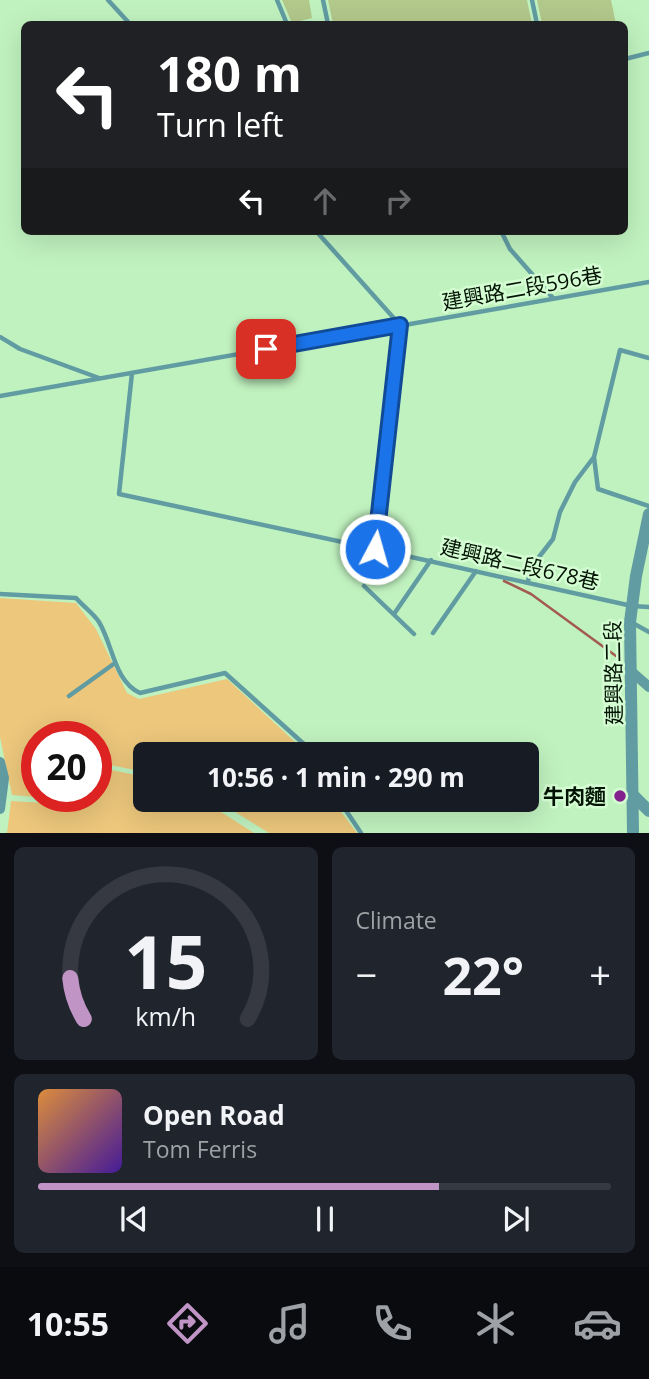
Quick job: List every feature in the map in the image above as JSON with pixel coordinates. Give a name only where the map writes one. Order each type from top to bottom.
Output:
[{"type":"street","name":"建興路二段","points":[[634,833],[631,622],[649,514]]},
{"type":"street","points":[[632,672],[649,687]]},
{"type":"street","points":[[0,762],[4,778],[0,809]]},
{"type":"street","points":[[634,796],[649,811]]},
{"type":"lane","points":[[108,0],[128,21]]},
{"type":"lane","points":[[277,0],[286,21]]},
{"type":"lane","points":[[323,0],[327,21]]},
{"type":"lane","points":[[532,0],[536,21]]},
{"type":"lane","points":[[628,58],[649,53]]},
{"type":"lane","points":[[320,235],[400,325],[375,549]]},
{"type":"lane","points":[[503,235],[510,249],[553,298]]},
{"type":"lane","name":"建興路二段596巷","points":[[0,396],[649,282]]},
{"type":"lane","points":[[0,337],[20,349],[102,378]]},
{"type":"lane","points":[[649,358],[620,350],[594,457],[598,488],[649,506]]},
{"type":"lane","name":"建興路二段678巷","points":[[132,373],[119,494],[528,581],[632,606],[649,607]]},
{"type":"lane","points":[[528,581],[532,566],[553,539],[560,512],[575,482],[594,457]]},
{"type":"lane","points":[[394,614],[431,561]]},
{"type":"lane","points":[[433,634],[477,570]]},
{"type":"lane","points":[[364,586],[414,635]]},
{"type":"lane","points":[[0,594],[76,598],[99,622],[115,663],[131,689],[140,693],[225,673],[302,742]]},
{"type":"lane","points":[[631,622],[649,632]]},
{"type":"lane","points":[[69,696],[115,663]]},
{"type":"lane","points":[[346,812],[361,833]]},
{"type":"shaded area","points":[[0,598],[76,603],[96,629],[127,693],[139,699],[227,679],[295,742],[133,742],[133,770],[112,765],[112,721],[21,721],[21,796],[12,795],[0,737]]},
{"type":"shaded area","points":[[112,770],[133,774],[133,812],[221,812],[254,833],[7,833],[11,801],[21,802],[21,812],[112,812]]},
{"type":"shaded area","points":[[235,812],[341,812],[357,833],[269,833]]},
{"type":"building","points":[[282,0],[309,0],[312,18],[291,21]]},
{"type":"building","points":[[328,0],[527,0],[531,21],[332,21]]},
{"type":"building","points":[[537,0],[611,0],[615,21],[541,21]]},
{"type":"waterway","points":[[504,581],[531,594],[616,656]]},
{"type":"place","name":"牛肉麵","points":[[620,796]]},
{"type":"route","points":[[266,349],[400,325],[375,549]]}]
